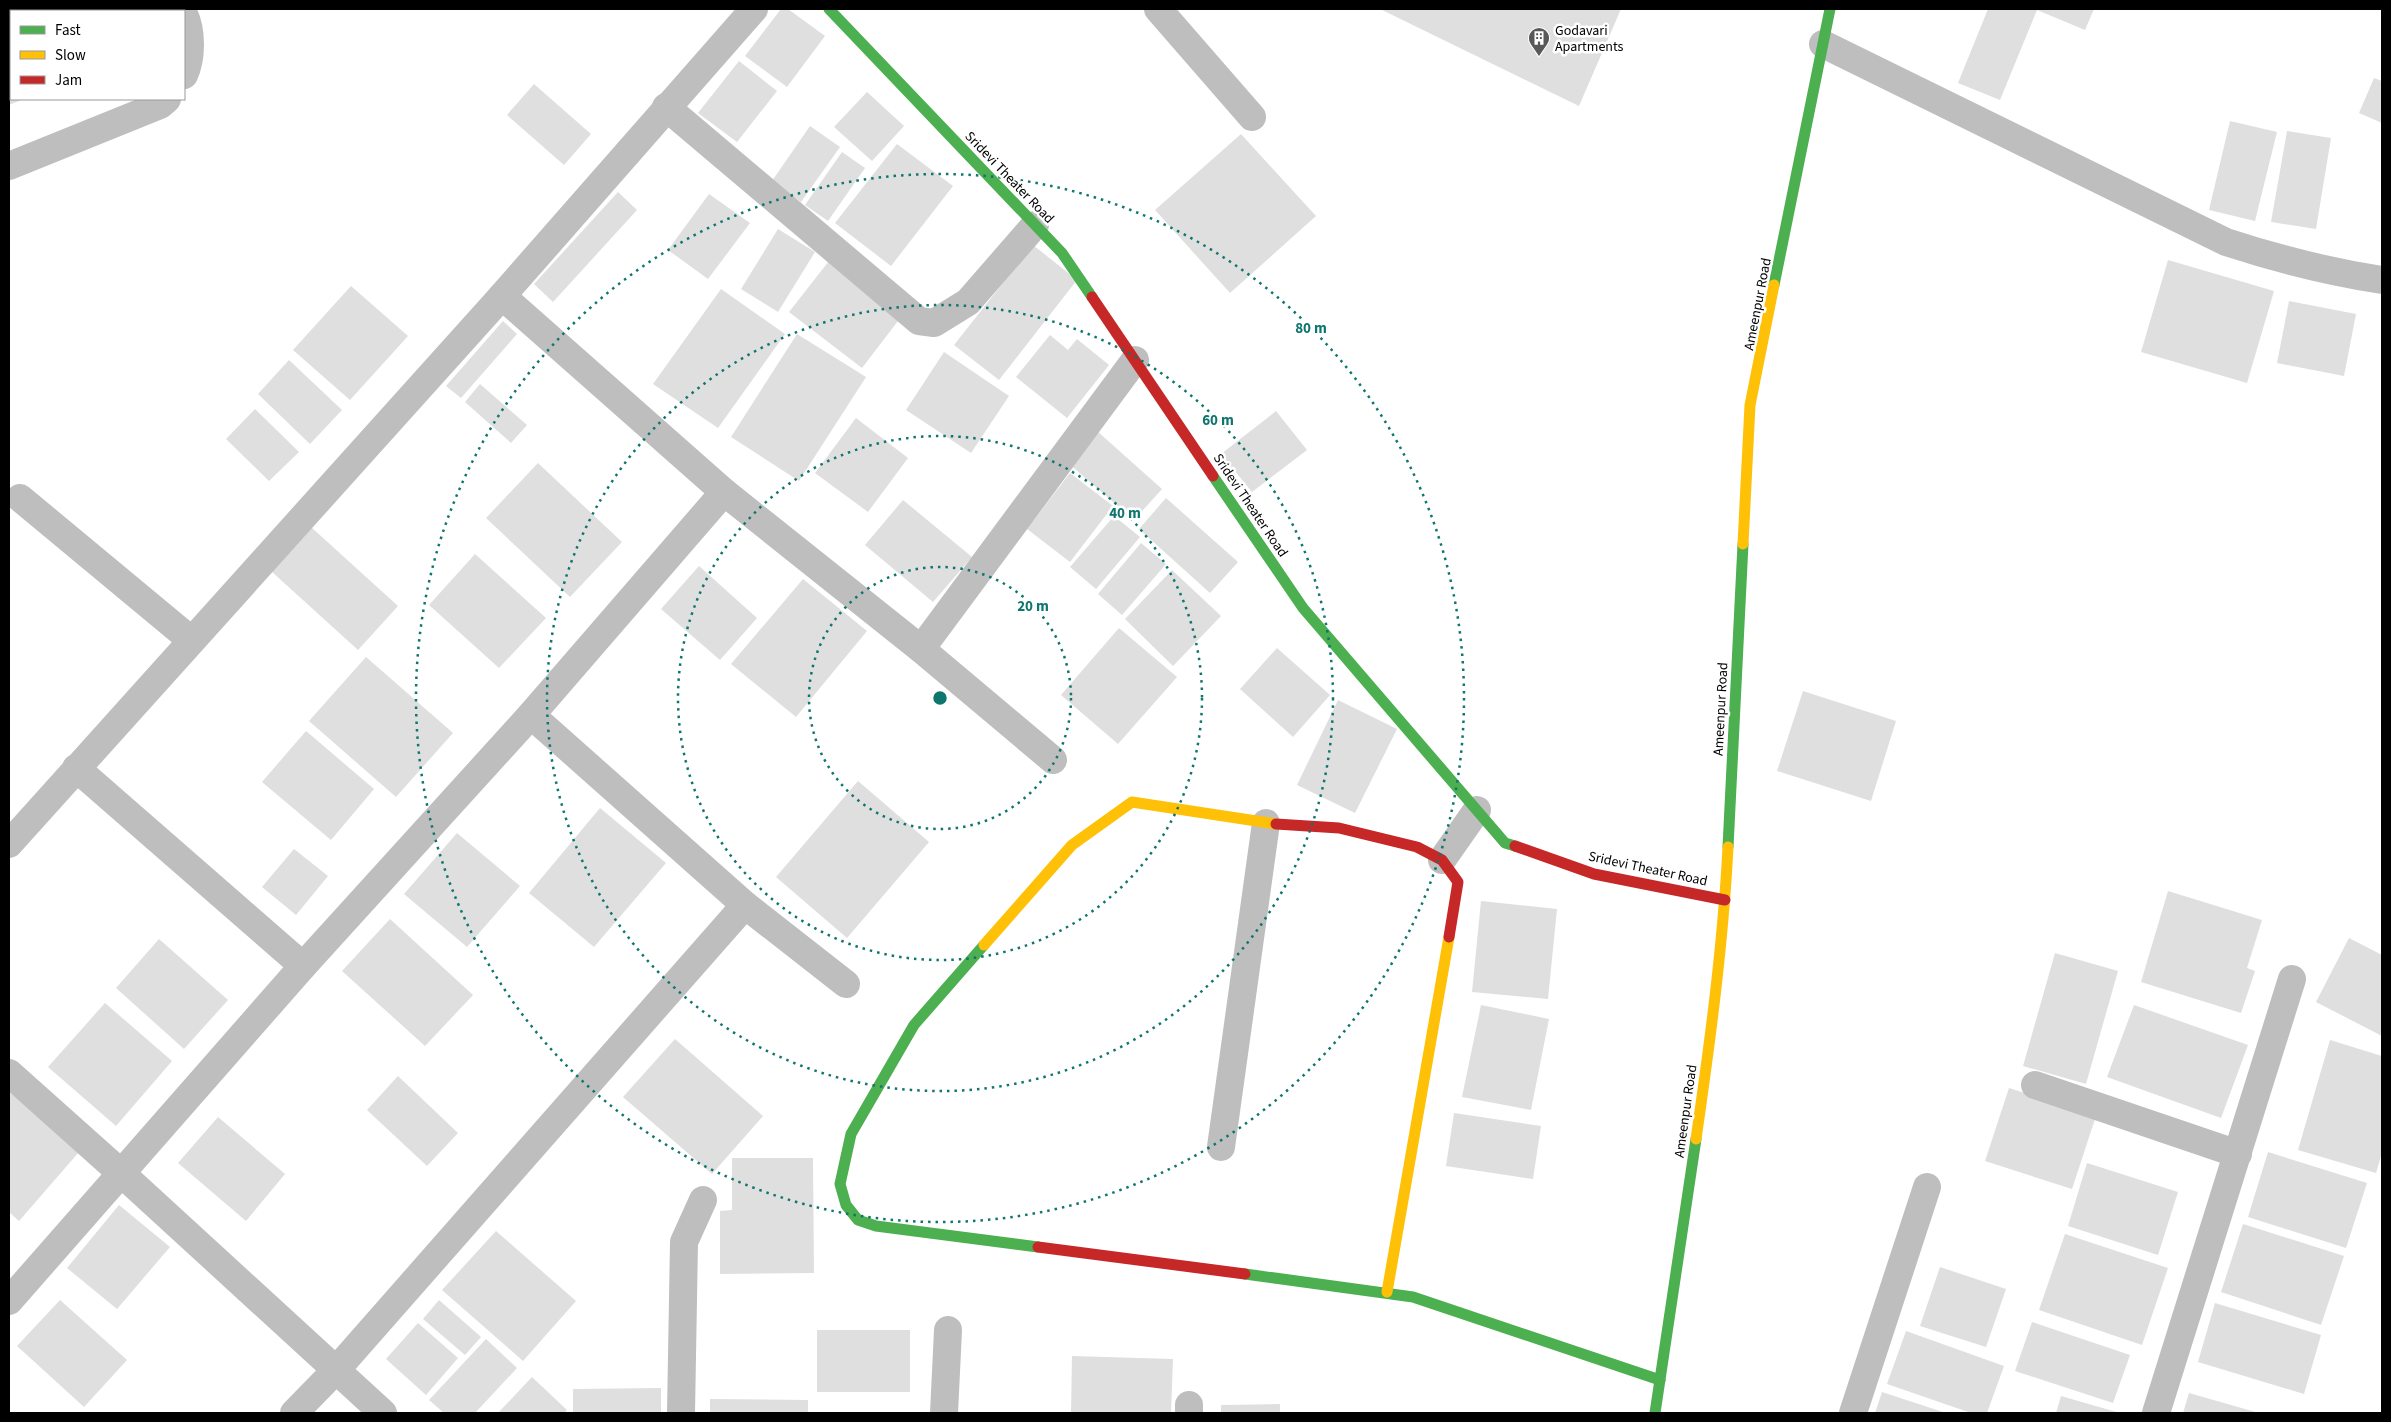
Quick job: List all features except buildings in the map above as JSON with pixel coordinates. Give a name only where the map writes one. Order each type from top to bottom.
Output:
[{"type":"street","points":[[9,844],[502,296],[754,9]]},
{"type":"street","name":"Sridevi Theater Road","points":[[829,9],[1062,253],[1303,608],[1505,843],[1594,874],[1725,900]]},
{"type":"street","points":[[1158,9],[1252,117]]},
{"type":"street","name":"Ameenpur Road","points":[[1655,1413],[1678,1269],[1709,1046],[1725,900],[1750,405],[1830,9]]},
{"type":"street","points":[[185,17],[189,24],[189,65],[185,73]]},
{"type":"street","points":[[1824,44],[2226,242],[2282,260],[2336,273],[2382,280]]},
{"type":"street","points":[[9,166],[160,105],[166,100]]},
{"type":"street","points":[[666,107],[920,321],[934,323],[968,302],[1035,225]]},
{"type":"street","points":[[502,296],[724,492],[921,649],[1053,760]]},
{"type":"street","points":[[921,649],[1135,360]]},
{"type":"street","points":[[9,1301],[303,966],[532,715],[724,492]]},
{"type":"street","points":[[20,498],[192,640]]},
{"type":"street","points":[[532,715],[745,905],[846,984]]},
{"type":"street","points":[[76,768],[303,966]]},
{"type":"street","points":[[1388,1292],[1458,882],[1442,860],[1417,847],[1340,828],[1266,824],[1132,802],[1072,844],[914,1025],[851,1134],[840,1184],[846,1205],[858,1220],[876,1226],[1388,1292],[1413,1297],[1660,1380]]},
{"type":"street","points":[[1442,860],[1477,810]]},
{"type":"street","points":[[1221,1147],[1266,824]]},
{"type":"street","points":[[294,1413],[337,1369],[745,905]]},
{"type":"street","points":[[2156,1413],[2292,979]]},
{"type":"street","points":[[9,1074],[121,1173],[383,1413]]},
{"type":"street","points":[[2035,1085],[2238,1154]]},
{"type":"street","points":[[1854,1413],[1927,1187]]},
{"type":"street","points":[[681,1413],[684,1242],[703,1200]]},
{"type":"street","points":[[944,1413],[948,1330]]},
{"type":"traffic: fast","points":[[829,9],[1062,253],[1092,297]]},
{"type":"traffic: fast","points":[[1774,285],[1830,9]]},
{"type":"traffic: fast","points":[[1213,476],[1303,608],[1505,843],[1515,846]]},
{"type":"traffic: fast","points":[[1728,847],[1743,544]]},
{"type":"traffic: fast","points":[[984,945],[914,1025],[851,1134],[840,1184],[846,1205],[858,1220],[876,1226],[1038,1247]]},
{"type":"traffic: fast","points":[[1655,1413],[1696,1139]]},
{"type":"traffic: fast","points":[[1245,1274],[1413,1297],[1660,1380]]},
{"type":"traffic: slow","points":[[1743,544],[1750,405],[1774,285]]},
{"type":"traffic: slow","points":[[984,945],[1072,845],[1132,802],[1276,824]]},
{"type":"traffic: slow","points":[[1696,1139],[1715,993],[1728,847]]},
{"type":"traffic: slow","points":[[1387,1292],[1449,937]]},
{"type":"traffic: jam","points":[[1092,297],[1213,476]]},
{"type":"traffic: jam","points":[[1276,824],[1339,828],[1417,847],[1442,860],[1458,882],[1449,937]]},
{"type":"traffic: jam","points":[[1515,846],[1594,874],[1725,900]]},
{"type":"traffic: jam","points":[[1038,1247],[1245,1274]]},
{"type":"place","name":"Godavari Apartments","points":[[1539,57]]}]
